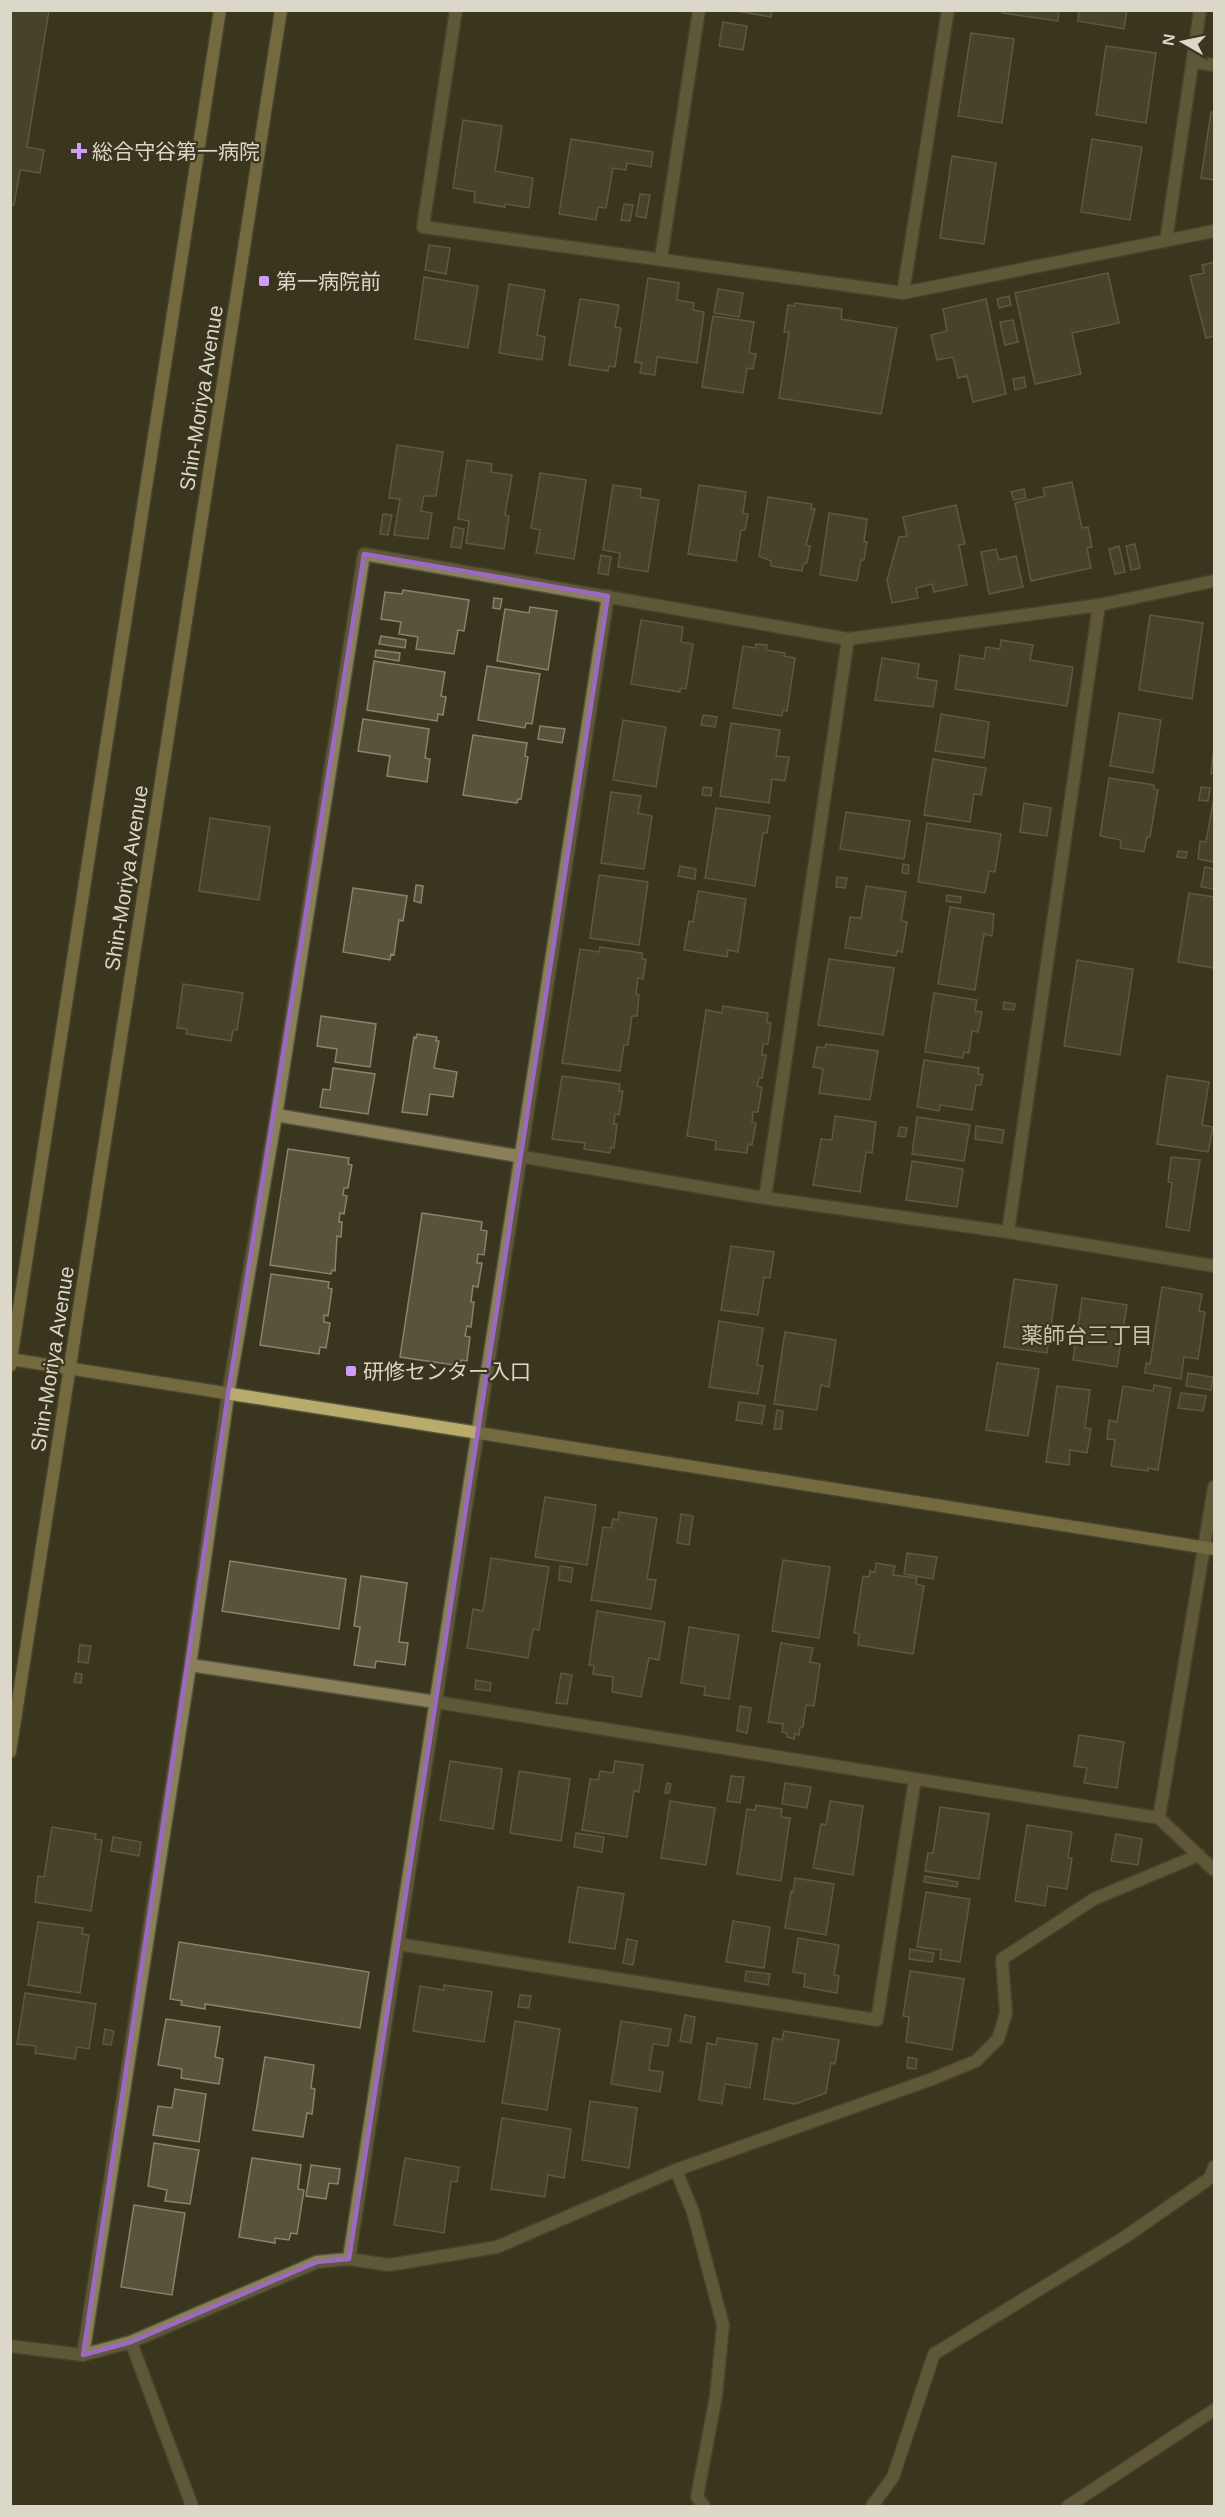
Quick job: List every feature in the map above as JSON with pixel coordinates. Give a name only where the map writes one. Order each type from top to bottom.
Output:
[{"type":"street","name":"Shin-Moriya Avenue","points":[[11,1361],[220,10]]},
{"type":"street","name":"Shin-Moriya Avenue","points":[[10,1752],[281,10]]},
{"type":"street","points":[[456,10],[423,227],[903,293],[1215,231]]},
{"type":"street","points":[[661,258],[699,10]]},
{"type":"street","points":[[903,293],[948,10]]},
{"type":"street","points":[[1166,241],[1200,10]]},
{"type":"street","points":[[1193,62],[1215,65]]},
{"type":"street","points":[[83,2355],[190,1665],[228,1394],[276,1115],[364,554],[848,639],[1099,605],[1215,581]]},
{"type":"street","points":[[349,2259],[608,596]]},
{"type":"street","points":[[1008,1232],[1099,605]]},
{"type":"street","points":[[765,1198],[848,639]]},
{"type":"street","points":[[276,1115],[765,1198],[1008,1232],[1215,1266]]},
{"type":"street","points":[[11,1361],[70,1368],[1210,1548]]},
{"type":"street","points":[[1159,1818],[1210,1548],[1215,1487]]},
{"type":"street","points":[[190,1665],[436,1702],[1159,1818],[1215,1870]]},
{"type":"street","points":[[399,1944],[877,2020],[915,1779]]},
{"type":"street","points":[[10,2346],[83,2355],[131,2342],[317,2262],[349,2259],[389,2265],[497,2247],[676,2170],[932,2079],[976,2061],[998,2038],[1006,2013],[1002,1959],[1094,1899],[1198,1855]]},
{"type":"street","points":[[676,2170],[693,2212],[723,2325],[716,2396],[697,2497],[704,2506]]},
{"type":"street","points":[[872,2506],[893,2477],[934,2354],[1125,2237],[1213,2176]]},
{"type":"street","points":[[131,2342],[192,2506]]},
{"type":"street","points":[[1068,2506],[1215,2410]]},
{"type":"highlighted area","points":[[364,554],[608,596],[349,2259],[317,2262],[131,2342],[83,2355],[228,1394]]},
{"type":"building","points":[[10,10],[49,10],[27,147],[44,150],[40,173],[20,170],[14,205],[10,204]]},
{"type":"building","points":[[730,10],[772,10],[771,17]]},
{"type":"building","points":[[1003,10],[1059,10],[1058,21],[1002,13]]},
{"type":"building","points":[[1079,10],[1127,10],[1124,29],[1078,21]]},
{"type":"building","points":[[723,22],[747,26],[743,50],[719,46]]},
{"type":"building","points":[[971,33],[1014,39],[1002,123],[958,116]]},
{"type":"building","points":[[1106,46],[1156,53],[1146,123],[1096,115]]},
{"type":"building","points":[[1211,112],[1214,113],[1214,180],[1201,178]]},
{"type":"building","points":[[463,120],[502,126],[495,171],[533,178],[529,208],[474,202],[475,192],[453,188]]},
{"type":"building","points":[[571,139],[653,152],[651,167],[627,163],[626,170],[613,168],[606,208],[598,207],[596,220],[559,214]]},
{"type":"building","points":[[1092,139],[1142,147],[1130,220],[1081,212]]},
{"type":"building","points":[[952,156],[996,163],[984,244],[940,238]]},
{"type":"building","points":[[640,194],[650,195],[646,218],[636,216]]},
{"type":"building","points":[[624,204],[633,205],[630,221],[621,220]]},
{"type":"building","points":[[429,245],[450,248],[446,274],[425,270]]},
{"type":"building","points":[[1214,262],[1214,336],[1206,338],[1190,276],[1204,273],[1202,265]]},
{"type":"building","points":[[1108,273],[1119,323],[1072,333],[1081,374],[1035,384],[1015,293]]},
{"type":"building","points":[[424,277],[478,286],[468,348],[415,339]]},
{"type":"building","points":[[648,278],[679,283],[677,300],[694,303],[693,310],[704,312],[697,363],[657,357],[655,375],[640,373],[642,363],[635,362]]},
{"type":"building","points":[[509,284],[545,290],[537,335],[545,337],[542,360],[499,353]]},
{"type":"building","points":[[718,289],[743,293],[739,317],[714,313]]},
{"type":"building","points":[[1009,296],[1011,305],[999,308],[997,299]]},
{"type":"building","points":[[580,299],[619,305],[615,327],[621,328],[615,367],[609,366],[608,371],[569,365]]},
{"type":"building","points":[[986,299],[1006,394],[973,402],[967,376],[958,378],[953,357],[937,360],[931,335],[947,331],[943,309]]},
{"type":"building","points":[[795,303],[842,309],[841,319],[897,328],[881,414],[779,398],[789,332],[784,332],[788,305],[795,306]]},
{"type":"building","points":[[713,316],[754,322],[749,353],[756,354],[753,369],[747,368],[743,393],[702,387]]},
{"type":"building","points":[[1013,320],[1018,342],[1005,345],[1000,322]]},
{"type":"building","points":[[1024,377],[1026,387],[1015,390],[1013,379]]},
{"type":"building","points":[[397,445],[443,452],[436,496],[424,496],[421,511],[432,513],[428,539],[394,535],[400,499],[389,498]]},
{"type":"building","points":[[467,460],[492,464],[491,472],[512,475],[505,515],[509,516],[504,549],[466,543],[469,521],[458,519]]},
{"type":"building","points":[[540,473],[586,480],[574,559],[536,553],[540,530],[531,528]]},
{"type":"building","points":[[1072,482],[1082,528],[1088,527],[1092,547],[1087,548],[1091,568],[1031,581],[1015,503],[1045,496],[1043,488]]},
{"type":"building","points":[[613,485],[641,489],[640,497],[659,500],[648,572],[618,567],[620,553],[603,550]]},
{"type":"building","points":[[699,485],[746,492],[743,513],[748,514],[745,530],[741,530],[736,561],[688,554]]},
{"type":"building","points":[[1024,489],[1026,498],[1014,500],[1011,492]]},
{"type":"building","points":[[768,497],[812,504],[811,509],[815,509],[806,545],[810,546],[807,563],[804,563],[802,571],[771,566],[771,561],[759,556]]},
{"type":"building","points":[[956,505],[965,544],[959,545],[967,585],[934,592],[932,584],[916,588],[918,598],[892,603],[887,580],[899,537],[907,536],[903,517]]},
{"type":"building","points":[[829,513],[867,519],[864,542],[867,542],[857,581],[820,575]]},
{"type":"building","points":[[383,514],[392,515],[388,535],[380,534]]},
{"type":"building","points":[[454,527],[464,529],[461,548],[451,547]]},
{"type":"building","points":[[1135,544],[1140,568],[1131,570],[1126,546]]},
{"type":"building","points":[[1119,546],[1125,572],[1115,574],[1109,549]]},
{"type":"building","points":[[996,549],[999,560],[1016,556],[1023,587],[989,594],[981,552]]},
{"type":"building","points":[[601,555],[611,557],[608,575],[598,573]]},
{"type":"building","points":[[403,590],[469,600],[464,631],[458,630],[454,654],[416,649],[418,637],[399,634],[401,622],[381,619],[385,592],[402,594]]},
{"type":"building","points":[[494,598],[502,599],[500,609],[493,608]]},
{"type":"building","points":[[530,607],[557,611],[548,670],[497,661],[505,609],[529,613]]},
{"type":"building","points":[[1150,615],[1203,623],[1192,699],[1139,690]]},
{"type":"building","points":[[641,620],[683,627],[681,642],[693,644],[686,689],[680,688],[680,692],[631,684]]},
{"type":"building","points":[[381,636],[406,640],[405,648],[379,644]]},
{"type":"building","points":[[1001,640],[1033,645],[1030,660],[1073,667],[1067,706],[955,689],[960,655],[984,659],[986,647],[1000,649]]},
{"type":"building","points":[[756,644],[767,645],[766,650],[785,653],[784,656],[795,658],[787,711],[783,710],[782,716],[733,708],[743,646],[755,648]]},
{"type":"building","points":[[376,650],[400,653],[399,661],[375,657]]},
{"type":"building","points":[[882,658],[919,664],[917,678],[937,681],[933,707],[875,700]]},
{"type":"building","points":[[374,661],[445,672],[441,696],[446,697],[443,715],[438,714],[437,721],[367,710]]},
{"type":"building","points":[[487,666],[540,674],[532,724],[526,723],[525,728],[478,720]]},
{"type":"building","points":[[1119,713],[1161,720],[1153,773],[1110,766]]},
{"type":"building","points":[[941,714],[989,722],[984,758],[935,751]]},
{"type":"building","points":[[703,715],[717,717],[715,727],[701,725]]},
{"type":"building","points":[[363,719],[429,729],[425,758],[430,759],[427,782],[387,776],[390,756],[358,751]]},
{"type":"building","points":[[623,720],[666,727],[656,787],[613,780]]},
{"type":"building","points":[[731,723],[780,730],[776,756],[789,757],[785,781],[772,779],[769,803],[720,796]]},
{"type":"building","points":[[540,726],[565,729],[562,743],[538,739]]},
{"type":"building","points":[[473,735],[527,743],[525,756],[528,757],[521,799],[518,799],[517,803],[463,795]]},
{"type":"building","points":[[1214,748],[1214,773],[1211,773]]},
{"type":"building","points":[[933,759],[986,768],[981,795],[974,794],[970,822],[924,815]]},
{"type":"building","points":[[1109,778],[1154,785],[1154,789],[1158,790],[1150,837],[1147,837],[1144,852],[1120,848],[1121,840],[1100,836]]},
{"type":"building","points":[[703,787],[712,788],[711,796],[702,795]]},
{"type":"building","points":[[1201,787],[1210,788],[1208,801],[1199,800]]},
{"type":"building","points":[[611,792],[641,796],[638,813],[652,816],[644,869],[601,863]]},
{"type":"building","points":[[1214,797],[1214,862],[1198,859],[1200,841],[1206,842]]},
{"type":"building","points":[[1024,803],[1051,808],[1047,836],[1020,832]]},
{"type":"building","points":[[716,808],[770,816],[767,833],[763,833],[755,886],[705,878]]},
{"type":"building","points":[[846,812],[910,821],[904,859],[840,849]]},
{"type":"building","points":[[210,818],[270,827],[259,900],[199,891]]},
{"type":"building","points":[[927,823],[1001,834],[995,872],[989,871],[985,893],[918,882]]},
{"type":"building","points":[[1178,851],[1187,852],[1186,858],[1177,857]]},
{"type":"building","points":[[903,864],[909,865],[908,874],[902,873]]},
{"type":"building","points":[[680,866],[696,869],[695,879],[678,876]]},
{"type":"building","points":[[1205,867],[1214,869],[1214,889],[1201,887]]},
{"type":"building","points":[[599,875],[648,882],[639,945],[590,938]]},
{"type":"building","points":[[837,877],[847,878],[845,888],[836,887]]},
{"type":"building","points":[[416,885],[423,886],[421,903],[414,901]]},
{"type":"building","points":[[866,886],[906,892],[901,921],[907,922],[902,952],[897,951],[896,956],[845,948],[850,917],[861,918]]},
{"type":"building","points":[[353,888],[407,896],[403,921],[399,920],[394,955],[391,954],[390,960],[343,952]]},
{"type":"building","points":[[698,891],[746,899],[738,952],[728,950],[727,957],[684,950],[689,921],[693,922]]},
{"type":"building","points":[[1189,893],[1214,897],[1214,968],[1178,962]]},
{"type":"building","points":[[947,895],[961,897],[960,903],[946,901]]},
{"type":"building","points":[[950,907],[994,914],[992,936],[984,934],[975,990],[938,984]]},
{"type":"building","points":[[600,947],[642,953],[642,959],[646,959],[643,979],[638,978],[637,1016],[632,1016],[628,1045],[624,1045],[620,1071],[562,1063],[580,949],[599,952]]},
{"type":"building","points":[[829,959],[894,968],[883,1035],[818,1025]]},
{"type":"building","points":[[1077,960],[1133,969],[1120,1055],[1064,1046]]},
{"type":"building","points":[[183,984],[243,993],[237,1030],[233,1030],[231,1041],[186,1034],[187,1029],[177,1028]]},
{"type":"building","points":[[934,993],[977,1000],[975,1011],[982,1012],[978,1032],[972,1031],[969,1053],[964,1052],[963,1058],[925,1052]]},
{"type":"building","points":[[1004,1002],[1015,1004],[1014,1010],[1003,1009]]},
{"type":"building","points":[[723,1006],[768,1013],[767,1022],[771,1023],[768,1044],[763,1044],[762,1055],[766,1055],[762,1078],[759,1078],[757,1086],[762,1087],[758,1112],[753,1112],[752,1122],[756,1123],[752,1145],[748,1144],[747,1153],[715,1149],[716,1141],[687,1136],[706,1010],[722,1013]]},
{"type":"building","points":[[321,1016],[376,1024],[370,1067],[335,1062],[337,1049],[317,1046]]},
{"type":"building","points":[[417,1034],[437,1037],[436,1041],[439,1041],[434,1068],[457,1072],[453,1097],[430,1094],[427,1115],[402,1112],[414,1037],[416,1038]]},
{"type":"building","points":[[826,1044],[878,1051],[870,1100],[819,1093],[823,1069],[813,1067],[817,1047],[825,1048]]},
{"type":"building","points":[[924,1060],[979,1068],[978,1074],[983,1075],[981,1085],[976,1085],[972,1110],[940,1105],[939,1111],[917,1107]]},
{"type":"building","points":[[333,1068],[375,1074],[368,1114],[320,1107],[323,1089],[330,1090]]},
{"type":"building","points":[[562,1076],[620,1084],[619,1091],[623,1091],[619,1115],[615,1114],[614,1124],[617,1124],[614,1148],[611,1147],[610,1153],[584,1149],[585,1143],[552,1139]]},
{"type":"building","points":[[1167,1076],[1209,1082],[1202,1125],[1213,1127],[1208,1152],[1157,1144]]},
{"type":"building","points":[[835,1116],[876,1122],[872,1153],[866,1152],[860,1192],[813,1185],[821,1139],[832,1140]]},
{"type":"building","points":[[917,1117],[970,1125],[964,1161],[912,1154]]},
{"type":"building","points":[[976,1126],[1004,1130],[1002,1143],[975,1139]]},
{"type":"building","points":[[900,1127],[907,1128],[905,1137],[898,1136]]},
{"type":"building","points":[[288,1149],[349,1158],[348,1164],[352,1165],[348,1188],[344,1188],[343,1195],[347,1196],[344,1214],[340,1213],[341,1237],[337,1236],[335,1271],[332,1270],[331,1274],[270,1265]]},
{"type":"building","points":[[1171,1157],[1200,1160],[1189,1231],[1166,1227],[1172,1183],[1168,1182]]},
{"type":"building","points":[[912,1161],[963,1169],[957,1207],[906,1200]]},
{"type":"building","points":[[422,1213],[482,1222],[481,1230],[487,1231],[484,1255],[478,1254],[477,1263],[482,1263],[478,1287],[473,1286],[471,1327],[467,1326],[465,1336],[470,1337],[467,1361],[461,1360],[460,1366],[400,1357]]},
{"type":"building","points":[[731,1246],[774,1252],[770,1278],[764,1277],[758,1315],[721,1310]]},
{"type":"building","points":[[271,1274],[329,1282],[328,1288],[332,1289],[328,1316],[324,1315],[324,1322],[330,1323],[326,1348],[320,1347],[319,1354],[260,1345]]},
{"type":"building","points":[[1014,1279],[1057,1285],[1047,1353],[1004,1347]]},
{"type":"building","points":[[1162,1287],[1202,1294],[1199,1311],[1205,1312],[1198,1359],[1184,1357],[1181,1379],[1145,1373],[1146,1363],[1150,1364]]},
{"type":"building","points":[[1082,1298],[1127,1305],[1117,1367],[1073,1360]]},
{"type":"building","points":[[719,1321],[763,1328],[757,1365],[763,1366],[758,1394],[709,1387]]},
{"type":"building","points":[[785,1332],[836,1340],[829,1387],[821,1385],[817,1410],[774,1404]]},
{"type":"building","points":[[997,1363],[1039,1369],[1028,1436],[986,1430]]},
{"type":"building","points":[[1188,1373],[1213,1377],[1211,1390],[1186,1386]]},
{"type":"building","points":[[1154,1385],[1171,1388],[1158,1470],[1148,1468],[1148,1471],[1111,1466],[1115,1440],[1107,1439],[1109,1420],[1117,1422],[1123,1386],[1153,1391]]},
{"type":"building","points":[[1057,1386],[1090,1390],[1085,1428],[1091,1429],[1087,1453],[1070,1450],[1069,1465],[1046,1462]]},
{"type":"building","points":[[1181,1393],[1206,1396],[1203,1411],[1178,1408]]},
{"type":"building","points":[[739,1402],[765,1406],[762,1424],[736,1420]]},
{"type":"building","points":[[777,1410],[783,1411],[781,1429],[774,1429]]},
{"type":"building","points":[[545,1497],[596,1505],[587,1565],[535,1557]]},
{"type":"building","points":[[619,1512],[657,1518],[647,1579],[656,1580],[651,1609],[591,1600],[603,1527],[611,1528],[613,1519],[618,1520]]},
{"type":"building","points":[[681,1514],[693,1516],[689,1545],[677,1543]]},
{"type":"building","points":[[907,1553],[937,1557],[933,1579],[904,1574]]},
{"type":"building","points":[[491,1558],[549,1567],[539,1630],[533,1629],[528,1658],[467,1648],[473,1609],[483,1611]]},
{"type":"building","points":[[783,1560],[830,1567],[819,1638],[772,1631]]},
{"type":"building","points":[[230,1561],[346,1579],[339,1629],[222,1611]]},
{"type":"building","points":[[876,1563],[895,1566],[893,1575],[917,1578],[916,1584],[924,1586],[913,1654],[858,1645],[859,1634],[854,1633],[863,1576],[869,1577],[870,1571],[875,1572]]},
{"type":"building","points":[[560,1566],[573,1568],[571,1582],[559,1580]]},
{"type":"building","points":[[361,1576],[407,1583],[399,1642],[408,1643],[405,1665],[376,1661],[375,1668],[354,1665],[360,1627],[354,1626]]},
{"type":"building","points":[[597,1611],[665,1622],[659,1660],[649,1658],[641,1697],[612,1692],[613,1677],[593,1674],[594,1666],[589,1665]]},
{"type":"building","points":[[689,1627],[739,1635],[729,1699],[704,1695],[705,1687],[681,1683]]},
{"type":"building","points":[[781,1643],[813,1648],[810,1662],[820,1664],[814,1706],[806,1705],[803,1727],[800,1727],[799,1735],[795,1734],[794,1739],[782,1732],[783,1724],[768,1722]]},
{"type":"building","points":[[80,1645],[91,1646],[88,1663],[78,1662]]},
{"type":"building","points":[[76,1673],[82,1674],[81,1683],[74,1682]]},
{"type":"building","points":[[561,1673],[572,1675],[567,1704],[556,1703]]},
{"type":"building","points":[[476,1680],[491,1683],[490,1691],[475,1689]]},
{"type":"building","points":[[740,1706],[751,1708],[747,1733],[737,1731]]},
{"type":"building","points":[[1079,1735],[1124,1742],[1117,1788],[1084,1783],[1087,1768],[1074,1766]]},
{"type":"building","points":[[450,1761],[502,1769],[493,1829],[440,1820]]},
{"type":"building","points":[[615,1761],[643,1765],[639,1792],[634,1791],[627,1837],[582,1830],[590,1779],[598,1780],[600,1771],[613,1773]]},
{"type":"building","points":[[519,1771],[570,1779],[561,1841],[510,1833]]},
{"type":"building","points":[[731,1776],[744,1777],[740,1803],[727,1801]]},
{"type":"building","points":[[667,1783],[671,1784],[669,1793],[665,1793]]},
{"type":"building","points":[[785,1783],[811,1787],[807,1808],[782,1804]]},
{"type":"building","points":[[670,1801],[715,1808],[706,1865],[661,1858]]},
{"type":"building","points":[[830,1801],[863,1806],[853,1875],[813,1868],[821,1824],[826,1825]]},
{"type":"building","points":[[756,1805],[782,1809],[781,1817],[790,1818],[781,1881],[737,1874],[747,1809],[755,1810]]},
{"type":"building","points":[[940,1807],[989,1814],[979,1879],[925,1871],[928,1853],[933,1853]]},
{"type":"building","points":[[1027,1825],[1072,1832],[1068,1858],[1072,1858],[1067,1889],[1048,1886],[1045,1906],[1015,1901]]},
{"type":"building","points":[[52,1827],[96,1834],[95,1839],[102,1840],[91,1911],[35,1902],[38,1876],[44,1877]]},
{"type":"building","points":[[576,1833],[604,1837],[602,1852],[574,1847]]},
{"type":"building","points":[[1116,1834],[1142,1839],[1138,1865],[1111,1861]]},
{"type":"building","points":[[113,1837],[141,1842],[139,1856],[111,1851]]},
{"type":"building","points":[[925,1876],[958,1882],[957,1887],[924,1882]]},
{"type":"building","points":[[795,1878],[834,1884],[826,1935],[785,1928]]},
{"type":"building","points":[[578,1887],[624,1894],[615,1949],[569,1942]]},
{"type":"building","points":[[926,1892],[970,1899],[960,1962],[940,1959],[941,1950],[917,1947]]},
{"type":"building","points":[[733,1921],[770,1927],[764,1968],[726,1962]]},
{"type":"building","points":[[38,1922],[83,1928],[82,1934],[89,1935],[80,1993],[28,1985]]},
{"type":"building","points":[[798,1938],[839,1945],[834,1975],[839,1976],[837,1993],[804,1987],[805,1974],[793,1972]]},
{"type":"building","points":[[627,1939],[637,1941],[633,1965],[623,1963]]},
{"type":"building","points":[[179,1942],[369,1972],[360,2028],[205,2004],[205,2009],[181,2005],[182,2001],[170,1999]]},
{"type":"building","points":[[910,1949],[934,1953],[932,1962],[909,1959]]},
{"type":"building","points":[[746,1971],[770,1974],[768,1985],[745,1981]]},
{"type":"building","points":[[910,1971],[964,1979],[952,2050],[906,2042],[909,2017],[903,2016]]},
{"type":"building","points":[[444,1985],[492,1992],[484,2042],[413,2031],[420,1986],[444,1990]]},
{"type":"building","points":[[25,1993],[96,2004],[89,2049],[77,2047],[75,2059],[35,2053],[36,2046],[17,2044]]},
{"type":"building","points":[[520,1995],[531,1996],[529,2008],[518,2007]]},
{"type":"building","points":[[685,2015],[695,2017],[691,2043],[680,2041]]},
{"type":"building","points":[[166,2019],[220,2027],[215,2057],[223,2059],[219,2084],[181,2078],[182,2069],[158,2065]]},
{"type":"building","points":[[515,2021],[560,2029],[547,2110],[502,2103]]},
{"type":"building","points":[[621,2021],[671,2029],[668,2046],[653,2044],[649,2070],[663,2072],[660,2092],[611,2084]]},
{"type":"building","points":[[105,2029],[114,2031],[111,2045],[103,2044]]},
{"type":"building","points":[[784,2031],[839,2040],[835,2064],[831,2063],[826,2093],[795,2104],[764,2099],[773,2038],[782,2040]]},
{"type":"building","points":[[717,2038],[757,2044],[750,2088],[725,2084],[722,2104],[699,2100],[707,2043],[716,2045]]},
{"type":"building","points":[[265,2057],[314,2065],[311,2088],[315,2089],[312,2114],[307,2113],[303,2137],[253,2130]]},
{"type":"building","points":[[908,2057],[917,2059],[916,2069],[907,2068]]},
{"type":"building","points":[[175,2089],[206,2094],[199,2142],[153,2135],[158,2106],[172,2108]]},
{"type":"building","points":[[590,2101],[637,2108],[629,2168],[582,2160]]},
{"type":"building","points":[[502,2118],[571,2129],[564,2178],[548,2175],[545,2197],[491,2189]]},
{"type":"building","points":[[154,2143],[199,2150],[190,2204],[165,2201],[167,2190],[148,2186]]},
{"type":"building","points":[[252,2158],[301,2165],[298,2189],[304,2190],[297,2234],[291,2233],[289,2240],[275,2238],[275,2243],[239,2237]]},
{"type":"building","points":[[405,2158],[459,2167],[457,2182],[451,2181],[444,2233],[394,2225]]},
{"type":"building","points":[[311,2165],[340,2169],[338,2184],[329,2183],[326,2199],[306,2196]]},
{"type":"building","points":[[134,2205],[185,2213],[172,2295],[121,2287]]},
{"type":"place","name":"総合守谷第一病院","points":[[79,151]]},
{"type":"place","name":"第一病院前","points":[[264,281]]},
{"type":"place","name":"研修センター入口","points":[[351,1371]]},
{"type":"district","name":"薬師台三丁目","points":[[1087,1335]]}]
